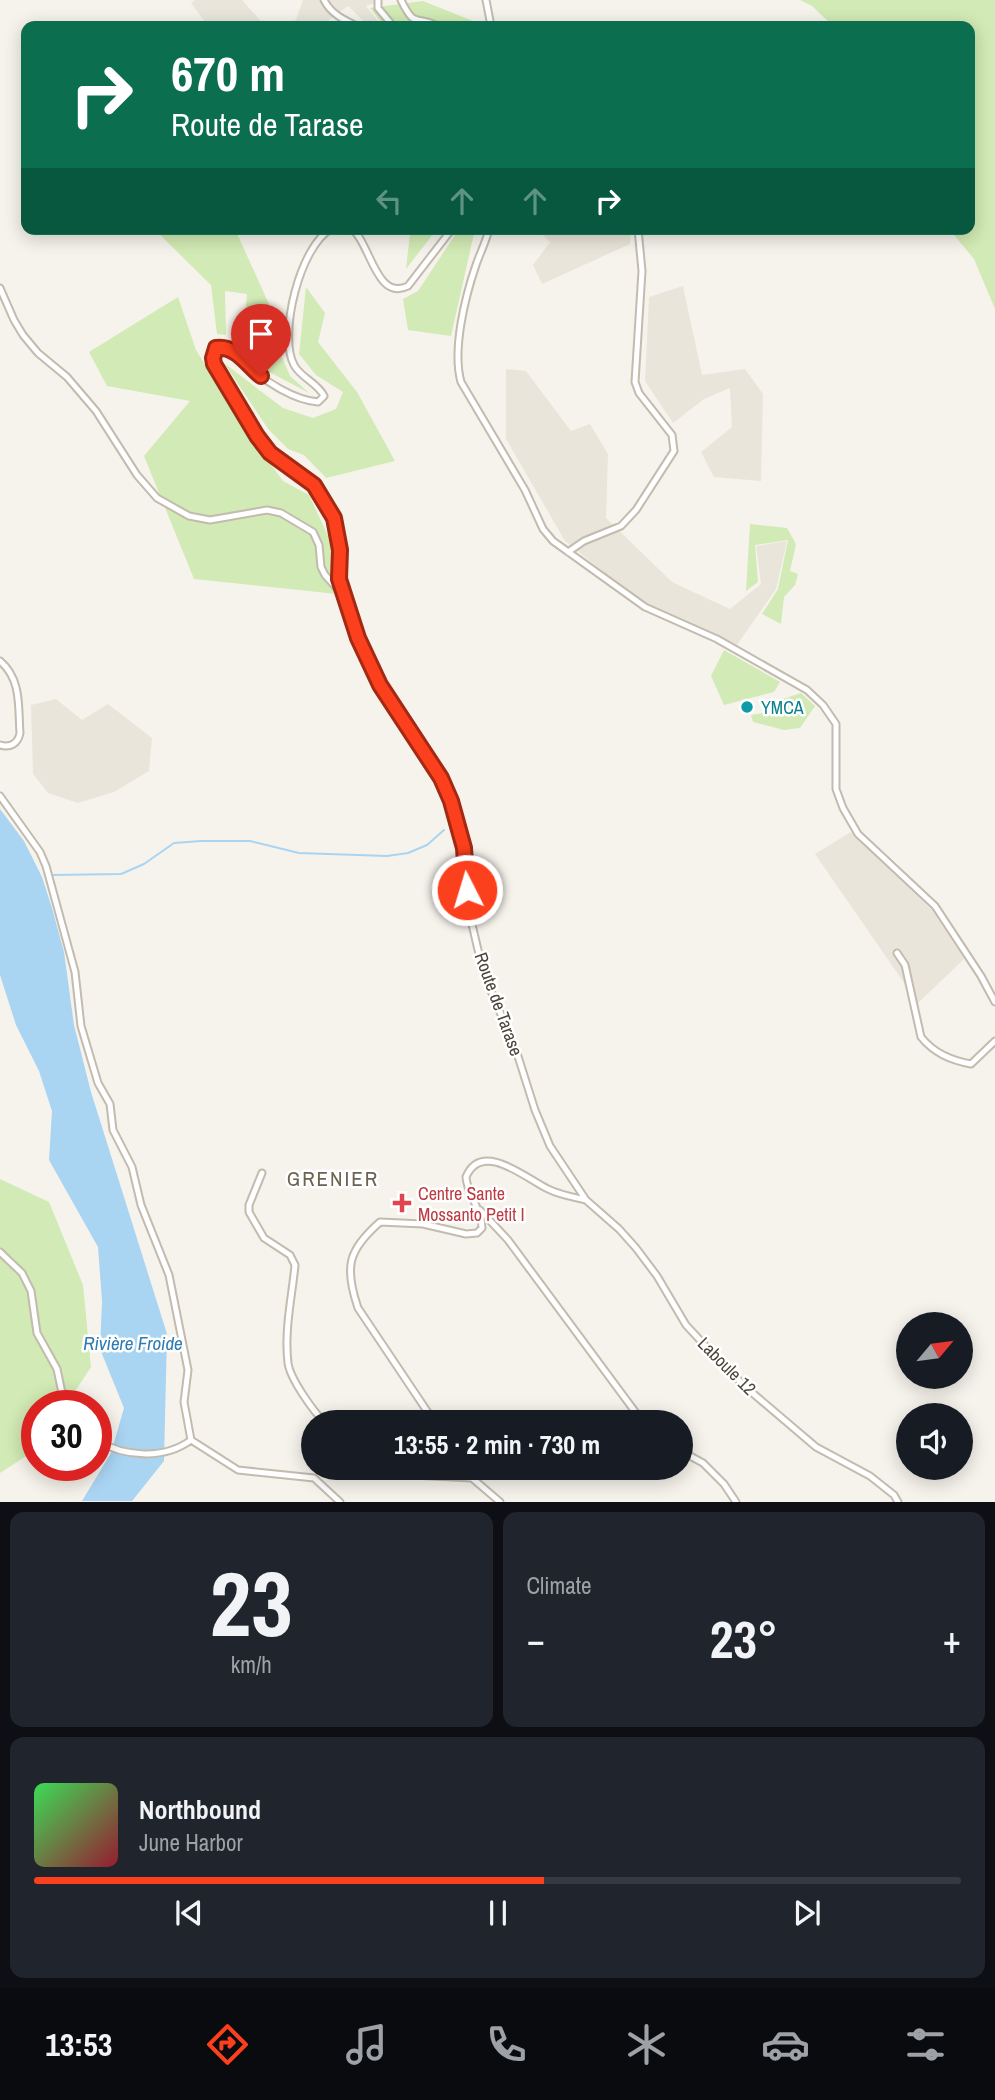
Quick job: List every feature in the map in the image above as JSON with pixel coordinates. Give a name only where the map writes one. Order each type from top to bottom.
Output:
[{"type":"street","points":[[324,0],[327,6],[347,21]]},
{"type":"street","points":[[378,0],[378,8],[389,21]]},
{"type":"street","points":[[401,0],[414,21]]},
{"type":"street","points":[[486,0],[490,21]]},
{"type":"street","name":"Route de Tarase","points":[[323,235],[301,268],[295,285],[288,342],[293,364],[298,372],[322,391],[324,396],[318,402],[288,393],[261,376],[234,350],[226,347],[216,348],[214,364],[270,453],[314,485],[334,518],[340,550],[339,579],[344,595],[370,665],[441,778],[451,801],[464,848],[471,920],[485,974],[516,1050],[535,1110],[550,1146],[586,1200]]},
{"type":"street","points":[[359,235],[370,261],[386,284],[401,290],[408,286],[447,235]]},
{"type":"street","points":[[487,235],[465,306],[457,370],[461,382],[525,491],[543,529],[552,541],[645,607],[717,639],[807,690],[823,705],[836,724],[836,789],[858,834],[935,906],[995,1002]]},
{"type":"street","points":[[568,552],[584,541],[621,526],[636,510],[674,451],[672,435],[639,393],[635,383],[642,271],[639,235]]},
{"type":"street","points":[[0,288],[18,327],[30,345],[67,377],[102,418],[125,459],[157,498],[188,516],[210,520],[267,510],[281,513],[313,532],[319,545],[321,567],[344,595]]},
{"type":"street","points":[[0,661],[8,669],[16,686],[20,733],[13,745],[5,747],[0,744]]},
{"type":"street","points":[[0,796],[46,866],[72,958],[81,1026],[98,1083],[110,1104],[113,1130],[132,1167],[141,1205],[169,1275],[188,1370],[184,1402],[191,1440],[238,1470],[314,1478],[340,1502]]},
{"type":"street","points":[[897,953],[905,965],[920,1037],[928,1046],[942,1056],[971,1064],[995,1041]]},
{"type":"street","points":[[426,1410],[358,1308],[352,1282],[351,1256],[366,1236],[380,1222],[423,1224],[466,1234],[477,1233],[482,1228],[482,1223],[466,1186],[466,1177],[475,1165],[485,1162],[509,1165],[547,1189],[586,1200]]},
{"type":"street","points":[[262,1173],[251,1198],[249,1212],[264,1238],[290,1255],[295,1265],[287,1331],[288,1366],[313,1410]]},
{"type":"street","name":"Laboule 12","points":[[586,1200],[636,1248],[657,1276],[686,1325],[749,1390],[816,1447],[870,1476],[894,1495],[898,1502]]},
{"type":"street","points":[[476,1205],[508,1240],[634,1410]]},
{"type":"street","points":[[0,1252],[22,1273],[31,1291],[37,1333],[57,1369],[61,1390]]},
{"type":"street","points":[[112,1446],[143,1455],[165,1453],[180,1448],[191,1440]]},
{"type":"street","points":[[693,1458],[703,1463],[724,1484],[736,1502]]},
{"type":"street","points":[[474,1480],[500,1502]]},
{"type":"shaded area","points":[[195,0],[242,0],[261,21],[204,21],[191,3]]},
{"type":"shaded area","points":[[303,0],[382,0],[366,6],[378,21],[364,21],[348,6],[328,21],[291,21],[296,20]]},
{"type":"shaded area","points":[[543,235],[631,235],[630,244],[542,284],[533,265],[550,242]]},
{"type":"shaded area","points":[[683,286],[702,375],[745,369],[763,394],[761,481],[714,477],[701,452],[732,427],[730,388],[704,399],[673,423],[645,381],[649,297]]},
{"type":"shaded area","points":[[506,369],[526,371],[571,431],[590,424],[608,454],[606,518],[672,582],[730,609],[761,584],[756,546],[787,541],[776,589],[737,645],[645,605],[565,541],[506,439]]},
{"type":"shaded area","points":[[56,699],[82,720],[108,704],[152,738],[149,771],[114,792],[78,803],[48,793],[33,774],[31,705]]},
{"type":"shaded area","points":[[851,832],[932,910],[964,959],[918,1003],[815,854]]},
{"type":"green space","points":[[800,0],[995,0],[995,309],[974,259],[954,235],[975,235],[975,21],[828,21],[812,6]]},
{"type":"green space","points":[[423,1],[473,21],[380,21],[370,8]]},
{"type":"green space","points":[[160,235],[238,235],[282,333],[282,357],[290,376],[309,393],[260,367],[242,346],[247,294],[225,291],[226,335],[217,334],[211,285]]},
{"type":"green space","points":[[410,235],[432,235],[406,269]]},
{"type":"green space","points":[[455,235],[474,235],[451,336],[408,330],[403,299],[418,291]]},
{"type":"green space","points":[[306,287],[325,313],[318,342],[357,392],[395,461],[326,478],[304,455],[288,449],[269,430],[224,363],[283,408],[313,418],[336,409],[343,392],[316,375],[299,354]]},
{"type":"green space","points":[[178,297],[196,350],[247,432],[283,481],[309,495],[332,544],[337,594],[194,579],[144,456],[190,401],[107,386],[89,352]]},
{"type":"green space","points":[[750,524],[787,528],[796,544],[790,571],[798,574],[795,585],[784,597],[781,624],[762,614],[778,589],[788,540],[755,545],[758,582],[746,591]]},
{"type":"green space","points":[[724,650],[780,682],[774,692],[724,705],[711,676]]},
{"type":"green space","points":[[801,693],[815,706],[800,728],[784,730],[753,722],[751,715],[777,711],[777,701]]},
{"type":"green space","points":[[0,1179],[49,1202],[83,1285],[91,1367],[76,1390],[21,1390],[21,1459],[0,1473]]},
{"type":"water","name":"Rivière Froide","points":[[0,809],[24,841],[42,877],[52,908],[64,952],[74,1025],[91,1092],[167,1334],[164,1461],[132,1501],[82,1501],[94,1481],[112,1481],[112,1450],[124,1408],[100,1349],[102,1301],[98,1247],[49,1160],[52,1111],[39,1071],[16,1025],[0,975]]},
{"type":"waterway","points":[[52,875],[121,874],[144,864],[174,843],[201,841],[250,841],[299,853],[387,856],[408,853],[427,845],[444,830]]},
{"type":"place","name":"YMCA","points":[[747,707]]},
{"type":"place","name":"Centre Sante Mossanto Petit I","points":[[402,1203]]},
{"type":"district","name":"GRENIER","points":[[333,1178]]},
{"type":"route","points":[[261,376],[234,350],[216,348],[214,364],[257,436],[270,453],[314,485],[334,518],[340,550],[339,579],[358,638],[380,685],[441,778],[451,801],[464,848],[467,890]]}]
